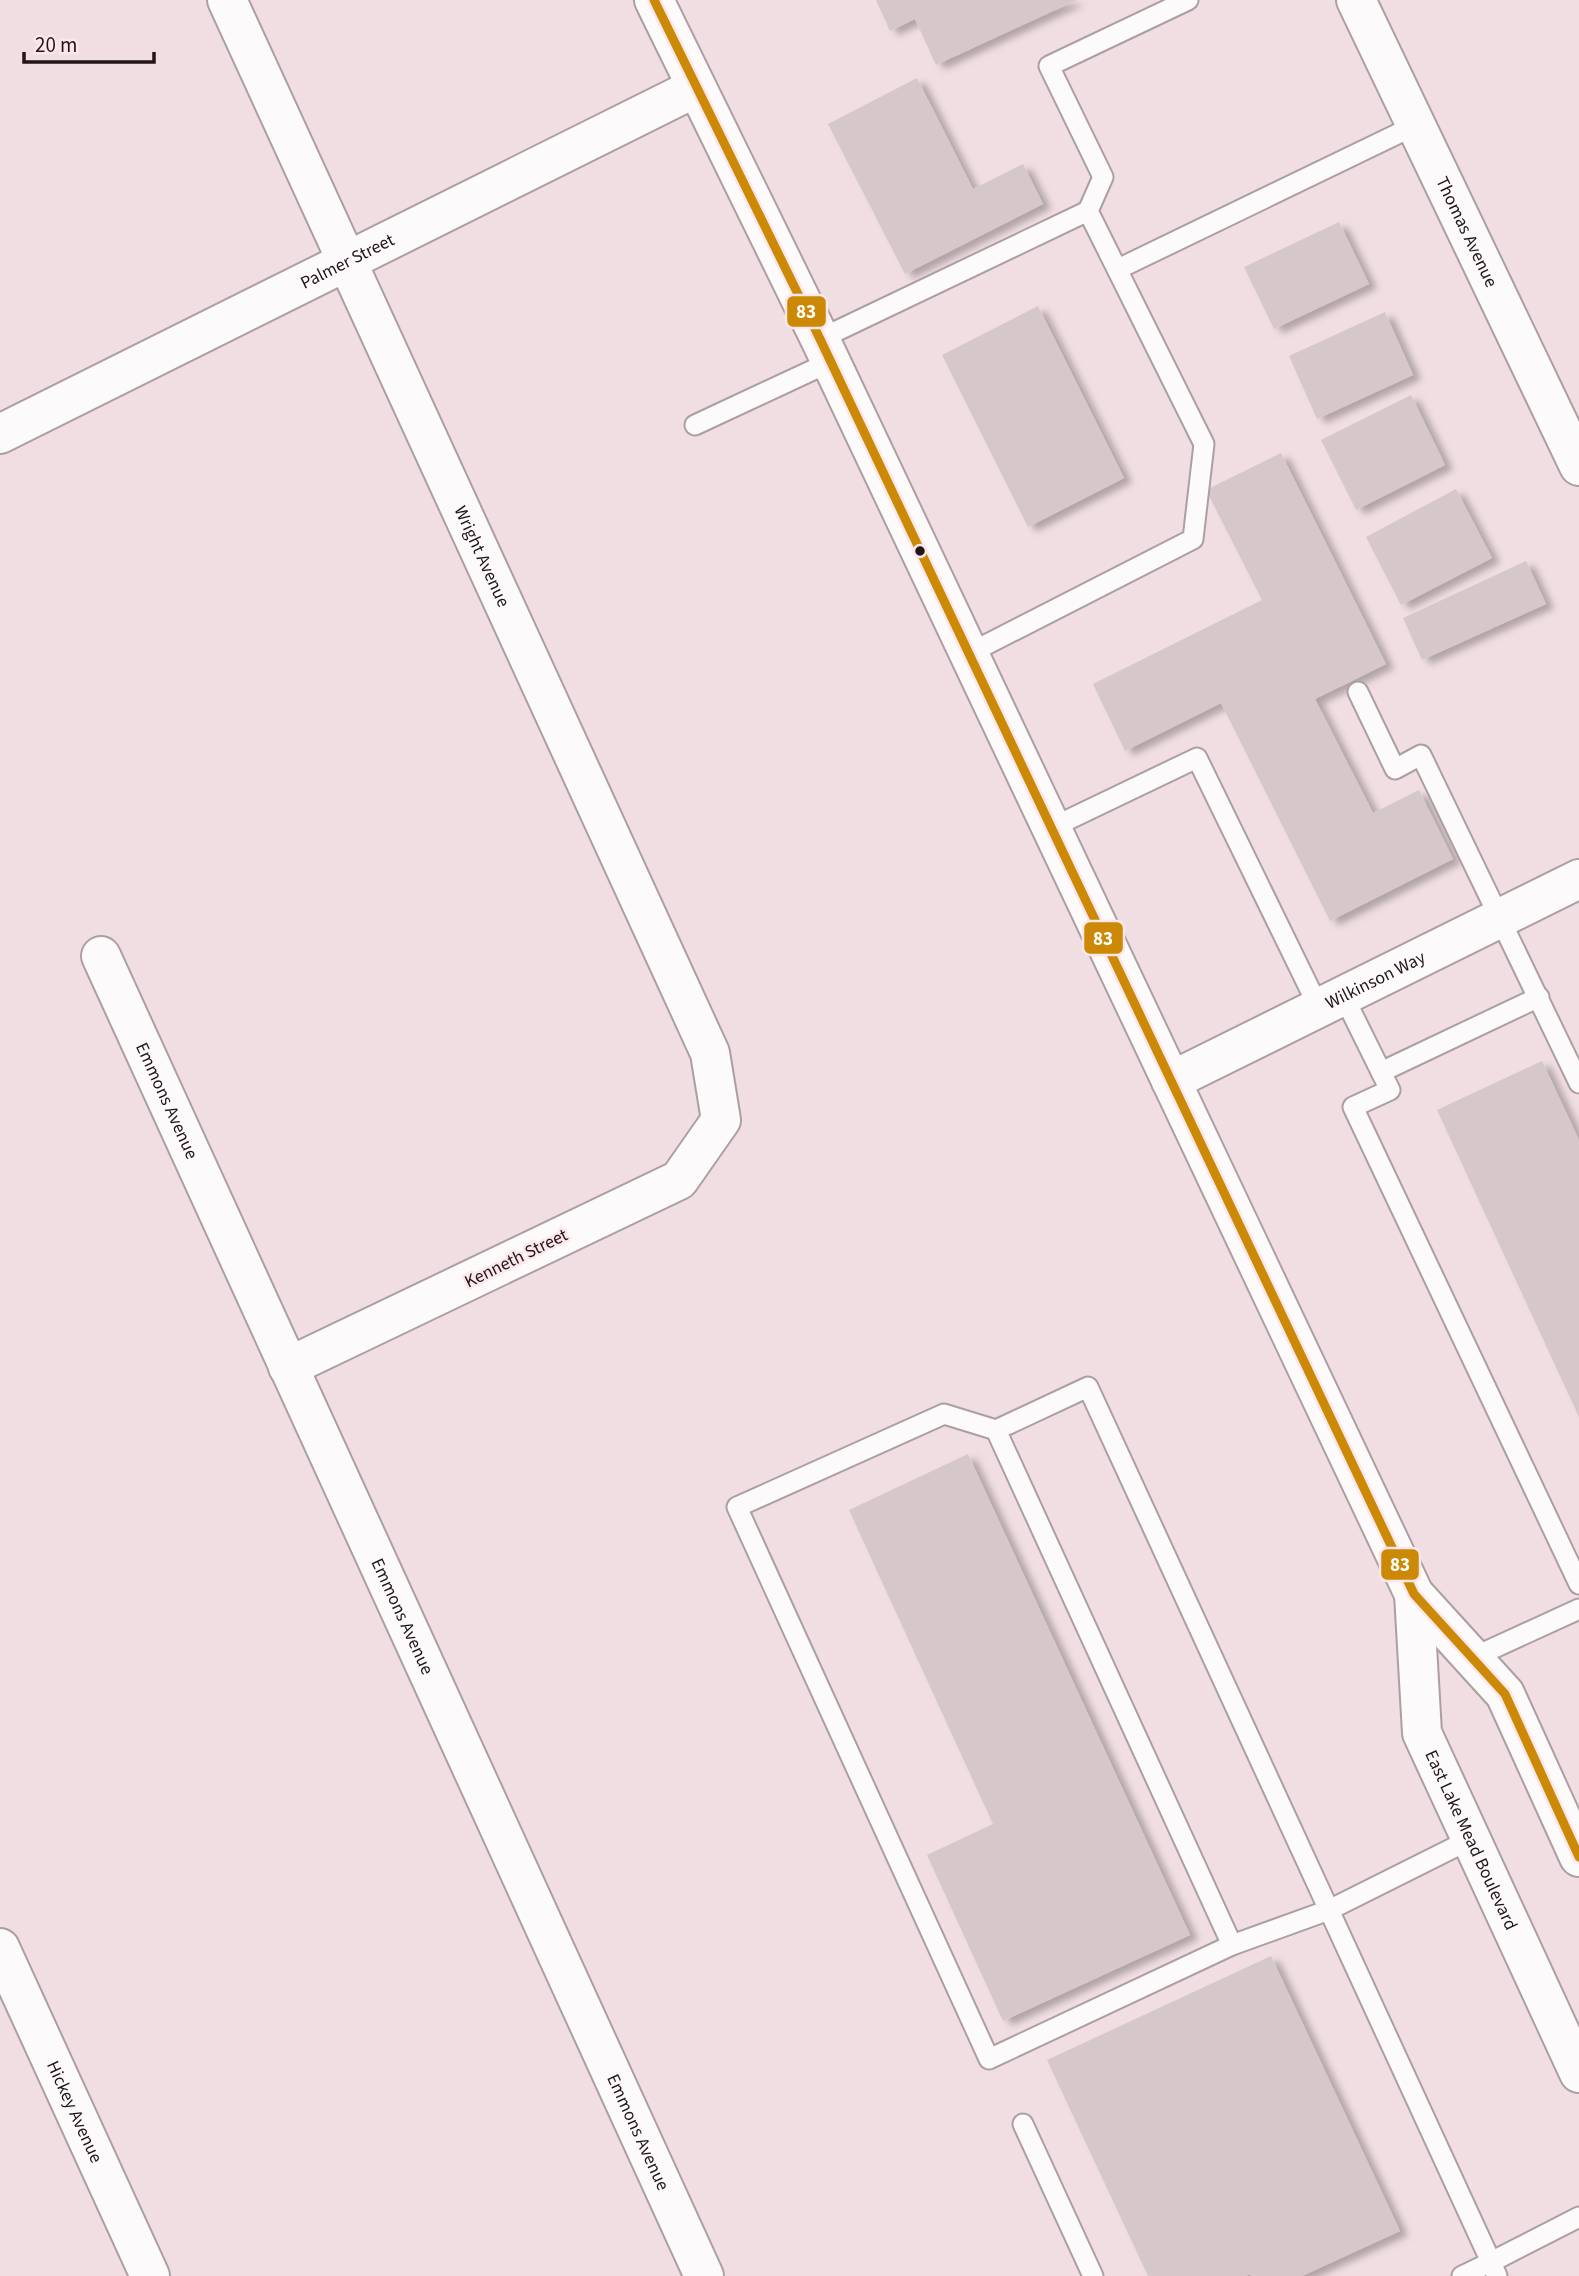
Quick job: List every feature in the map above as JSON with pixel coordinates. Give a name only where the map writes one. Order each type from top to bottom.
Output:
[{"type":"street","name":"Wright Avenue","points":[[227,0],[710,1054],[721,1120]]},
{"type":"street","name":"East Lake Mead Boulevard","points":[[654,0],[825,351],[1414,1594],[1505,1694],[1579,1857]]},
{"type":"street","name":"Thomas Avenue","points":[[1356,0],[1579,466]]},
{"type":"street","name":"Palmer Street","points":[[0,434],[695,88]]},
{"type":"street","name":"Wilkinson Way","points":[[1171,1081],[1579,879]]},
{"type":"street","name":"Emmons Avenue","points":[[101,956],[704,2276]]},
{"type":"street","name":"Kenneth Street","points":[[288,1367],[679,1180],[721,1120]]},
{"type":"street","name":"East Lake Mead Boulevard","points":[[1414,1594],[1422,1733],[1579,2073]]},
{"type":"street","name":"Hickey Avenue","points":[[0,1948],[150,2276]]},
{"type":"lane","points":[[695,425],[825,351],[1088,211],[1103,177],[1049,66],[1188,0]]},
{"type":"lane","points":[[1118,269],[1416,125]]},
{"type":"lane","points":[[968,654],[1193,539],[1205,444],[1088,211]]},
{"type":"lane","points":[[1358,692],[1395,769],[1421,755],[1579,1083]]},
{"type":"lane","points":[[1051,828],[1197,758],[1331,1002],[1381,1072],[1390,1090],[1353,1107],[1579,1584]]},
{"type":"lane","points":[[1381,1072],[1539,997]]},
{"type":"lane","points":[[1471,1839],[1329,1910],[1232,1945],[989,2059],[737,1507],[944,1415],[996,1430],[1088,1387],[1329,1910],[1494,2269]]},
{"type":"lane","points":[[996,1430],[1232,1945]]},
{"type":"lane","points":[[1472,1658],[1579,1609]]},
{"type":"lane","points":[[1023,2124],[1093,2276]]},
{"type":"lane","points":[[1462,2276],[1494,2269],[1579,2217]]},
{"type":"building","points":[[876,0],[1077,0],[936,65],[915,19],[890,31]]},
{"type":"building","points":[[917,78],[973,189],[1023,164],[1043,204],[905,274],[828,124]]},
{"type":"building","points":[[1339,222],[1369,284],[1274,329],[1244,267]]},
{"type":"building","points":[[1038,306],[1124,478],[1028,527],[942,355]]},
{"type":"building","points":[[1385,312],[1413,375],[1317,419],[1289,356]]},
{"type":"building","points":[[1411,395],[1445,465],[1356,510],[1321,440]]},
{"type":"building","points":[[1281,453],[1386,664],[1315,699],[1373,813],[1419,790],[1453,859],[1330,921],[1221,703],[1125,751],[1093,684],[1262,600],[1206,490]]},
{"type":"building","points":[[1456,489],[1492,558],[1401,605],[1366,537]]},
{"type":"building","points":[[1526,561],[1546,604],[1422,660],[1403,618]]},
{"type":"building","points":[[1542,1061],[1579,1140],[1579,1417],[1437,1110]]},
{"type":"building","points":[[968,1454],[1190,1935],[1003,2021],[927,1855],[993,1824],[849,1510]]},
{"type":"building","points":[[1271,1956],[1400,2231],[1302,2276],[1148,2276],[1047,2060]]},
{"type":"transit line","name":"83","points":[[654,0],[820,339],[1414,1594],[1505,1694],[1579,1857]]}]
